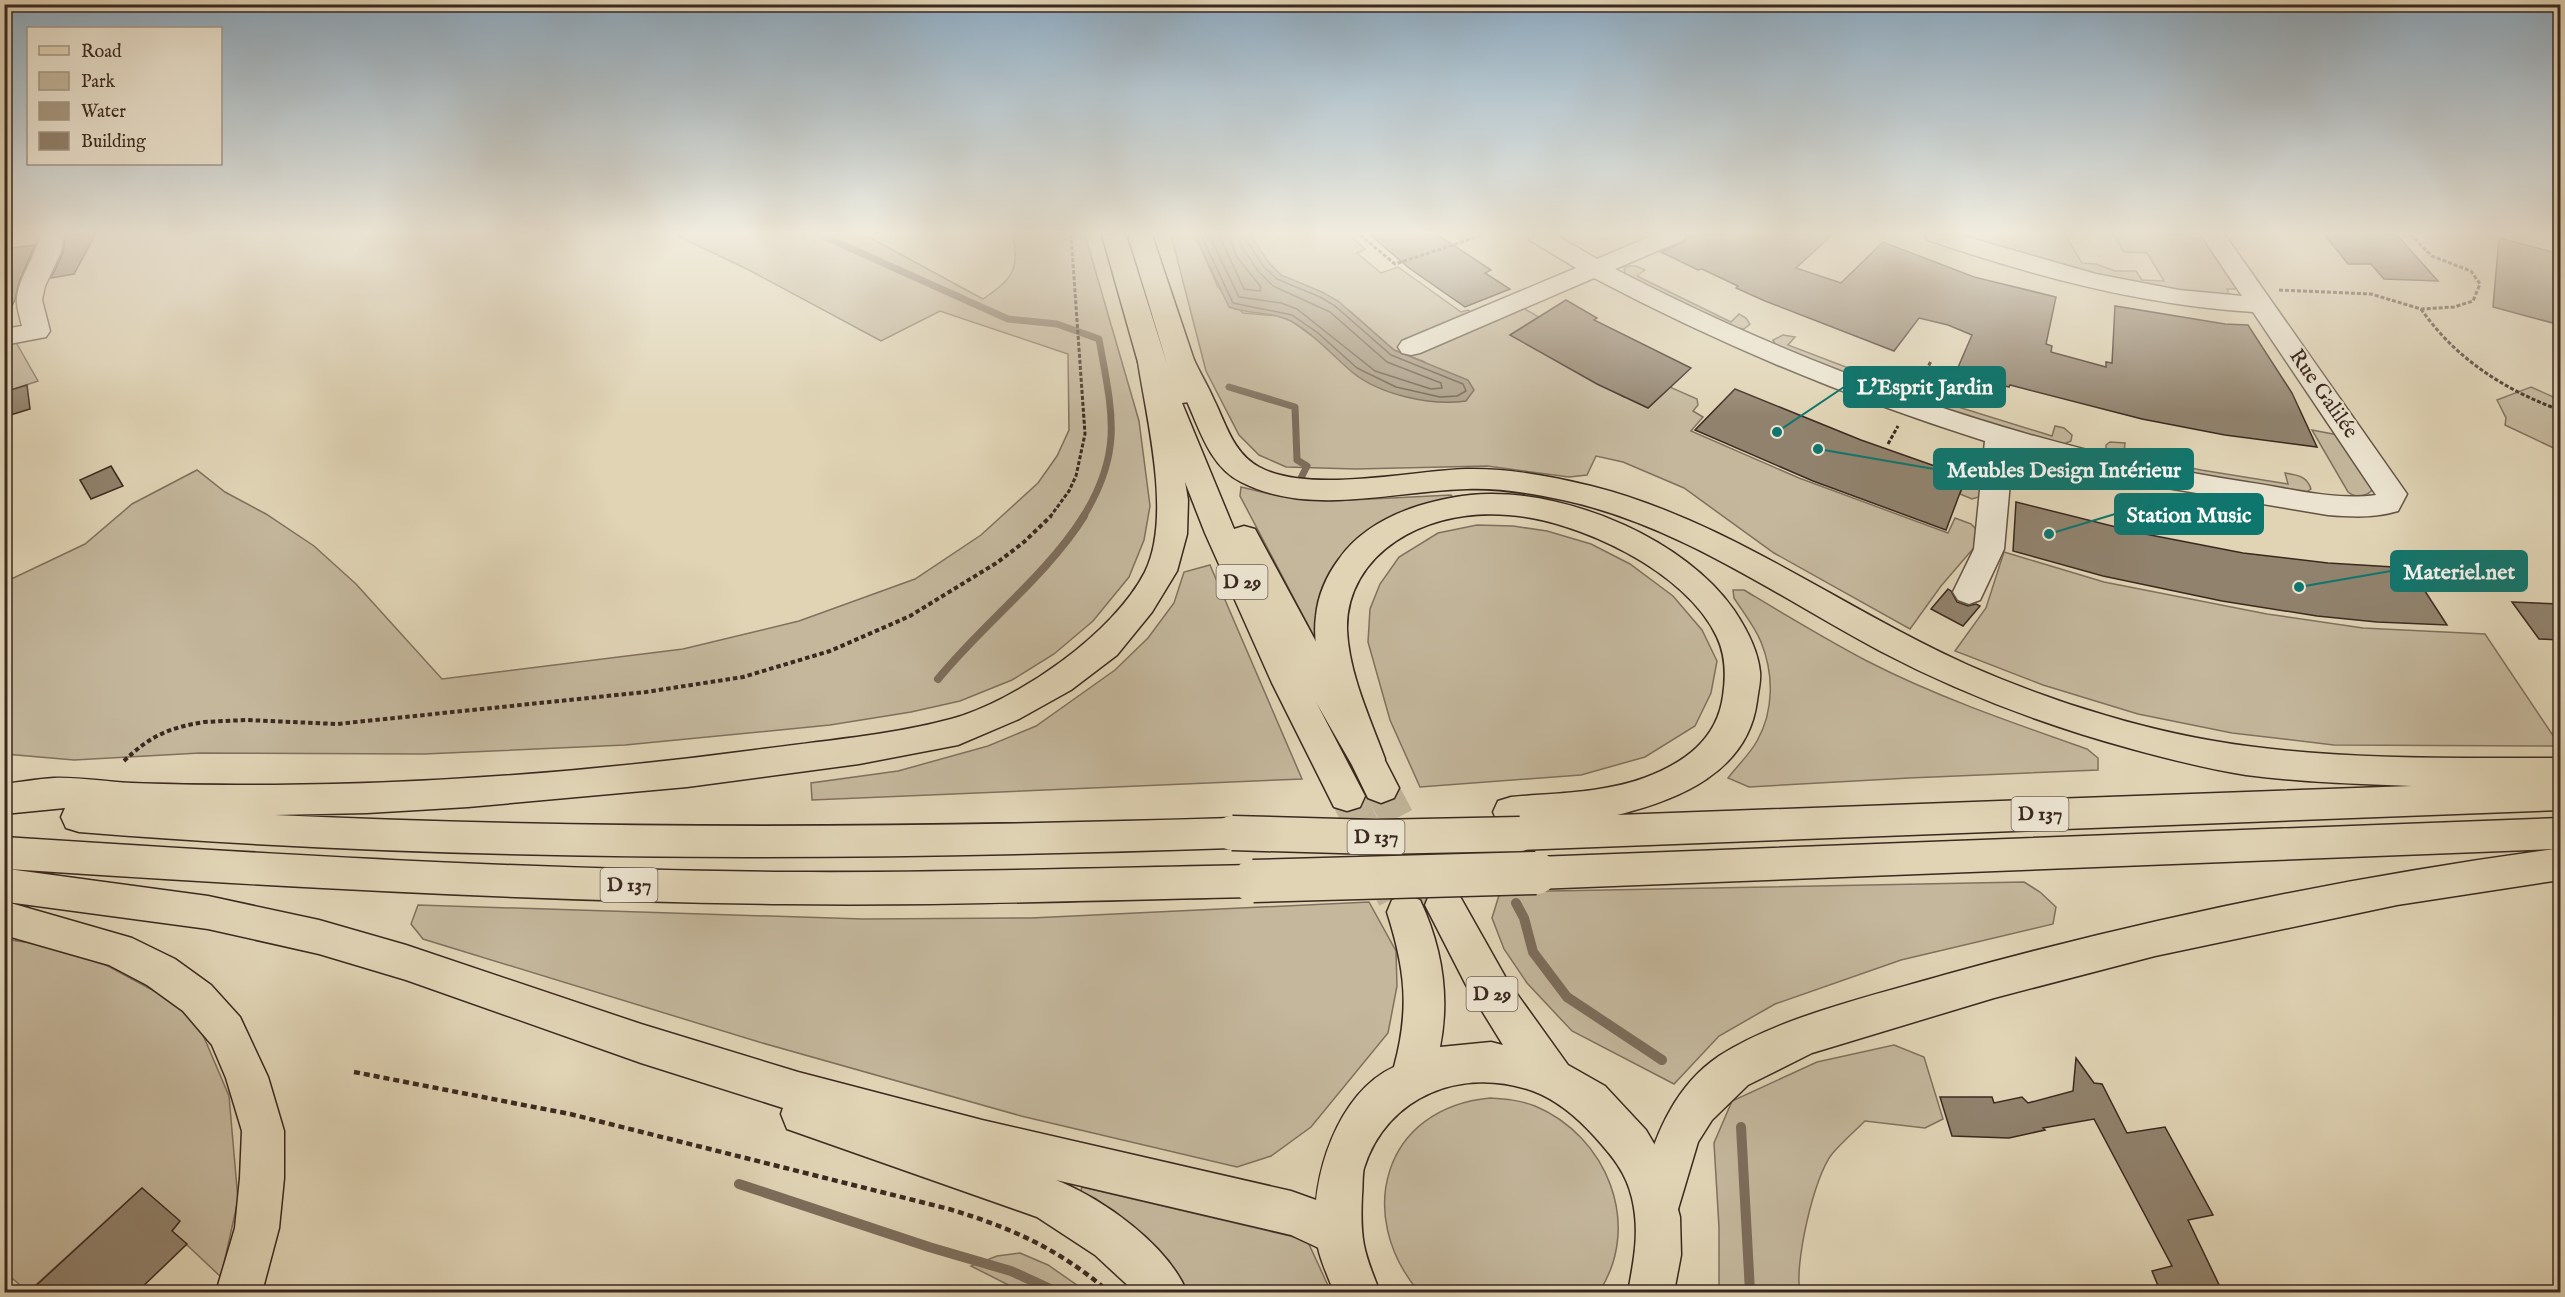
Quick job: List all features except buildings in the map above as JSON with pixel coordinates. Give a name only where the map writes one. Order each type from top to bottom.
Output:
[{"type":"main road","name":"D 29","points":[[1139,296],[1166,361],[1186,398],[1211,466],[1237,524],[1315,671],[1367,759],[1381,788]]},
{"type":"main road","name":"D 29","points":[[1152,296],[1166,361],[1169,401],[1220,533],[1289,683],[1347,796]]},
{"type":"main road","points":[[1166,361],[1198,395],[1212,430],[1227,457],[1251,476],[1268,482],[1283,486],[1324,488],[1470,479],[1509,481],[1547,487],[1614,503],[1710,542],[1886,639],[1984,686],[2042,709],[2104,728],[2181,747],[2255,762],[2347,769],[2416,772],[2560,772]]},
{"type":"main road","points":[[4,799],[55,793],[132,798],[273,800],[367,798],[468,792],[687,773],[859,750],[958,731],[1007,710],[1059,681],[1104,646],[1141,604],[1161,571],[1172,534],[1173,500],[1166,361]]},
{"type":"main road","points":[[1367,759],[1343,686],[1331,631],[1336,593],[1344,575],[1364,550],[1400,524],[1446,508],[1467,505],[1525,506],[1559,513],[1596,526],[1650,551],[1677,569],[1711,603],[1727,626],[1739,651],[1744,674],[1743,698],[1733,727],[1716,753],[1697,768],[1674,781],[1599,803],[1515,823]]},
{"type":"main road","name":"D 137","points":[[4,806],[38,813],[266,831],[568,840],[1043,839],[1232,833],[1375,837],[1515,823],[2560,795]]},
{"type":"main road","name":"D 137","points":[[4,853],[229,868],[472,880],[722,887],[990,886],[1536,873],[2560,833]]},
{"type":"main road","points":[[1657,1210],[1671,1159],[1686,1119],[1711,1090],[1733,1071],[1781,1046],[1828,1027],[2034,967],[2192,931],[2343,899],[2473,875],[2560,864]]},
{"type":"main road","points":[[4,885],[154,904],[273,925],[388,956],[621,1036],[799,1092],[964,1137],[1291,1213],[1314,1221],[1338,1234]]},
{"type":"main road","name":"D 29","points":[[1412,1077],[1427,1015],[1426,984],[1421,954],[1425,909],[1492,995],[1522,1040],[1551,1075]]},
{"type":"main road","points":[[4,918],[118,950],[161,972],[197,998],[226,1031],[247,1077],[263,1131],[262,1178],[257,1228],[239,1293]]},
{"type":"main road","points":[[621,1036],[802,1114],[1048,1199],[1084,1219],[1112,1239],[1164,1293]]},
{"type":"main road","points":[[1357,1293],[1345,1264],[1338,1234],[1336,1194],[1344,1157],[1360,1124],[1383,1097],[1412,1077],[1447,1064],[1466,1060],[1494,1060],[1523,1065],[1551,1075],[1592,1101],[1620,1128],[1636,1153],[1649,1181],[1657,1210],[1660,1240],[1657,1285]]},
{"type":"street","points":[[4,337],[37,331],[29,300],[30,296]]},
{"type":"street","points":[[1411,347],[1532,296]]},
{"type":"street","points":[[1651,296],[1753,344],[1908,405],[2000,437],[1994,524],[1989,549],[1969,592]]},
{"type":"street","points":[[2191,296],[2256,297]]},
{"type":"street","name":"Rue Galilée","points":[[2000,437],[2085,460],[2243,492],[2372,507],[2387,504],[2392,494],[2256,297]]},
{"type":"path","points":[[124,761],[145,741],[164,731],[187,724],[245,721],[331,724],[644,692],[776,669],[885,628],[936,603],[1015,550],[1047,521],[1062,502],[1081,461],[1086,404],[1077,296]]},
{"type":"path","points":[[2256,297],[2312,296]]},
{"type":"path","points":[[2376,296],[2421,309],[2465,305],[2473,301],[2475,296]]},
{"type":"path","points":[[2421,309],[2441,338],[2470,362],[2535,401],[2560,410]]},
{"type":"path","points":[[354,1072],[570,1114],[949,1209],[999,1224],[1045,1244],[1083,1267],[1109,1293]]},
{"type":"green space","points":[[796,296],[977,296],[983,299],[987,296],[1103,296],[1139,421],[1150,506],[1144,540],[1129,577],[1093,621],[1054,654],[1012,680],[960,701],[911,712],[830,725],[625,745],[424,754],[200,753],[74,760],[5,754],[5,582],[85,544],[132,504],[197,470],[225,492],[266,514],[314,546],[356,584],[442,679],[683,649],[799,621],[915,579],[981,535],[1038,483],[1057,456],[1069,430],[1068,354],[940,311],[881,341]]},
{"type":"green space","points":[[1187,296],[1226,296],[1243,313],[1278,316],[1291,321],[1315,338],[1425,362],[1394,350],[1350,311],[1320,296],[1438,296],[1461,312],[1468,310],[1475,315],[1523,308],[1539,317],[1510,335],[1624,397],[1670,387],[1697,399],[1698,405],[1693,411],[1703,417],[1691,431],[1799,478],[1948,533],[1955,518],[1971,524],[1978,531],[1978,543],[1941,586],[1910,629],[1774,553],[1684,488],[1623,462],[1596,456],[1587,475],[1569,477],[1487,466],[1356,469],[1286,467],[1259,455],[1239,435],[1206,371]]},
{"type":"green space","points":[[1667,296],[1677,296],[1731,322],[1739,314],[1750,324],[1744,329],[1727,326]]},
{"type":"green space","points":[[1783,335],[1795,337],[1788,345],[1906,390],[1903,396],[1777,348],[1773,340]]},
{"type":"green space","points":[[13,337],[38,381],[5,392],[5,339]]},
{"type":"green space","points":[[2531,387],[2560,400],[2560,451],[2505,425],[2506,418],[2497,400]]},
{"type":"green space","points":[[1923,396],[2052,436],[2055,426],[2064,428],[2072,435],[2071,441],[2062,445],[1919,402]]},
{"type":"green space","points":[[2312,430],[2338,435],[2373,489],[2368,494],[2361,496],[2348,492]]},
{"type":"green space","points":[[2110,442],[2125,443],[2124,454],[2201,470],[2288,484],[2285,473],[2294,475],[2304,479],[2311,489],[2305,493],[2115,459],[2106,451],[2106,445]]},
{"type":"green space","points":[[1968,461],[1979,464],[1984,473],[1982,496],[1972,499],[1960,494],[1964,483],[1971,484],[1973,475],[1964,471]]},
{"type":"green space","points":[[1241,487],[1270,494],[1331,501],[1451,495],[1454,498],[1418,506],[1384,521],[1319,646],[1240,496]]},
{"type":"green space","points":[[1477,525],[1513,526],[1547,531],[1591,544],[1630,564],[1673,596],[1702,630],[1717,661],[1711,693],[1695,726],[1645,757],[1581,775],[1420,787],[1390,720],[1368,642],[1370,609],[1380,584],[1399,557],[1438,533]]},
{"type":"green space","points":[[2004,552],[2104,582],[2267,614],[2363,628],[2485,634],[2560,746],[2334,745],[2232,733],[2138,714],[2043,685],[1955,651],[1986,608]]},
{"type":"green space","points":[[1210,565],[1302,779],[812,800],[811,783],[898,771],[988,746],[1036,726],[1115,670],[1148,638],[1174,603],[1184,572]]},
{"type":"green space","points":[[1733,590],[1744,590],[1851,653],[1920,686],[2087,749],[2098,758],[2098,770],[1749,787],[1728,778],[1757,741],[1763,729],[1770,692],[1768,667],[1761,642],[1734,598]]},
{"type":"green space","points":[[2024,882],[2040,892],[2056,907],[2053,924],[1901,960],[1775,1004],[1719,1036],[1674,1084],[1572,1031],[1527,983],[1504,949],[1492,918],[1500,892]]},
{"type":"green space","points":[[1369,902],[1396,951],[1397,986],[1388,1033],[1311,1127],[1271,1156],[1237,1167],[1021,1116],[759,1042],[423,939],[411,924],[418,905],[863,919],[1031,918]]},
{"type":"green space","points":[[4,939],[45,945],[106,965],[173,1001],[200,1028],[229,1096],[238,1200],[221,1277],[172,1231],[179,1221],[142,1188],[28,1292],[5,1272]]},
{"type":"green space","points":[[1894,1045],[1924,1057],[1943,1119],[1925,1128],[1865,1121],[1832,1154],[1819,1181],[1807,1221],[1800,1262],[1800,1292],[1719,1292],[1719,1227],[1714,1143],[1732,1101],[1817,1062]]},
{"type":"green space","points":[[1490,1098],[1529,1104],[1560,1120],[1582,1138],[1598,1160],[1610,1185],[1617,1212],[1618,1239],[1612,1266],[1599,1292],[1419,1292],[1399,1262],[1388,1231],[1385,1199],[1390,1170],[1403,1143],[1425,1122],[1454,1106]]},
{"type":"green space","points":[[1082,1187],[1307,1240],[1331,1292],[1177,1292],[1164,1275],[1078,1200]]},
{"type":"green space","points":[[1020,1253],[1048,1265],[1087,1292],[1022,1292],[971,1266],[997,1256]]},
{"type":"water","points":[[1224,296],[1328,296],[1338,301],[1394,350],[1468,380],[1474,390],[1466,401],[1452,402],[1422,400],[1391,393],[1352,372],[1315,338],[1291,321],[1229,307]]},
{"type":"waterway","points":[[956,296],[1008,319],[1057,324],[1099,339],[1108,388],[1110,451],[1105,472],[1083,517]]},
{"type":"waterway","points":[[1229,387],[1295,407],[1297,460],[1307,466],[1301,478]]},
{"type":"waterway","points":[[938,679],[1034,579],[1084,516]]},
{"type":"waterway","points":[[1516,903],[1524,918],[1533,952],[1567,997],[1662,1060]]},
{"type":"waterway","points":[[1741,1127],[1750,1292]]},
{"type":"waterway","points":[[739,1184],[929,1247],[1011,1271],[1057,1292]]},
{"type":"tunnel","points":[[1381,788],[1423,866]]},
{"type":"tunnel","points":[[1347,796],[1383,866]]},
{"type":"tunnel","points":[[1382,865],[1398,896]]},
{"type":"tunnel","points":[[1423,865],[1439,895]]},
{"type":"place","name":"L'Esprit Jardin","points":[[1777,432]]},
{"type":"place","name":"Meubles Design Intérieur","points":[[1818,449]]},
{"type":"place","name":"Station Music","points":[[2049,534]]},
{"type":"place","name":"Materiel.net","points":[[2299,587]]}]
